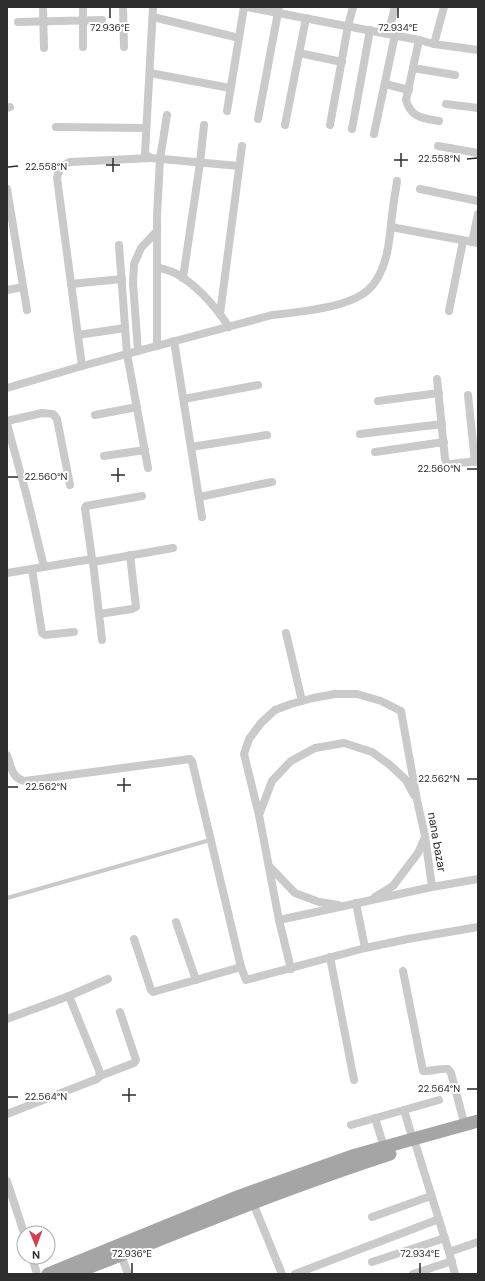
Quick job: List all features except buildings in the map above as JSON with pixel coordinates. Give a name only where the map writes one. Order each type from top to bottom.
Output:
[{"type":"main road","points":[[72,1274],[253,1202],[478,1121]]},
{"type":"main road","points":[[48,1274],[237,1197],[352,1156],[384,1147],[414,1143],[478,1129]]},
{"type":"street","points":[[43,7],[44,48]]},
{"type":"street","points":[[83,7],[83,47]]},
{"type":"street","points":[[123,7],[124,47]]},
{"type":"street","points":[[151,158],[145,154],[153,7]]},
{"type":"street","points":[[227,110],[239,38],[246,7],[279,10],[306,18],[434,44],[477,48]]},
{"type":"street","points":[[330,125],[348,26],[353,7]]},
{"type":"street","points":[[374,134],[385,84],[395,7]]},
{"type":"street","points":[[434,44],[444,7]]},
{"type":"street","points":[[258,119],[279,10]]},
{"type":"street","points":[[153,17],[239,38]]},
{"type":"street","points":[[285,125],[306,18]]},
{"type":"street","points":[[18,22],[102,20]]},
{"type":"street","points":[[352,129],[370,30]]},
{"type":"street","points":[[419,40],[406,100],[412,113],[422,118],[439,121]]},
{"type":"street","points":[[299,53],[342,62]]},
{"type":"street","points":[[413,68],[455,75]]},
{"type":"street","points":[[150,73],[230,88]]},
{"type":"street","points":[[385,84],[409,90]]},
{"type":"street","points":[[446,104],[478,108]]},
{"type":"street","points":[[157,346],[157,230],[160,158],[167,115]]},
{"type":"street","points":[[183,278],[200,163],[204,125]]},
{"type":"street","points":[[56,127],[146,128]]},
{"type":"street","points":[[220,314],[242,146]]},
{"type":"street","points":[[438,146],[478,153]]},
{"type":"street","points":[[82,366],[57,178],[58,170],[63,165],[70,162],[151,158],[239,166]]},
{"type":"street","points":[[7,388],[82,366],[272,315],[302,312],[341,304],[368,291],[375,283],[383,268],[388,250],[397,181]]},
{"type":"street","points":[[7,189],[27,310]]},
{"type":"street","points":[[420,189],[478,201]]},
{"type":"street","points":[[390,227],[475,243],[478,214]]},
{"type":"street","points":[[138,351],[133,283],[134,264],[141,248],[157,230]]},
{"type":"street","points":[[450,311],[463,241]]},
{"type":"street","points":[[119,245],[127,354],[148,468]]},
{"type":"street","points":[[157,267],[173,272],[201,293],[220,314],[228,327]]},
{"type":"street","points":[[71,284],[122,279]]},
{"type":"street","points":[[7,290],[23,287]]},
{"type":"street","points":[[78,335],[125,328]]},
{"type":"street","points":[[174,341],[202,517]]},
{"type":"street","points":[[437,379],[445,459],[447,463],[450,464],[476,462],[468,395]]},
{"type":"street","points":[[184,399],[258,385]]},
{"type":"street","points":[[378,401],[438,393]]},
{"type":"street","points":[[95,415],[137,407]]},
{"type":"street","points":[[44,566],[7,423],[42,413],[53,414],[57,419],[70,485]]},
{"type":"street","points":[[360,434],[442,424]]},
{"type":"street","points":[[191,447],[267,435]]},
{"type":"street","points":[[375,452],[444,442]]},
{"type":"street","points":[[104,456],[145,450]]},
{"type":"street","points":[[199,497],[272,482]]},
{"type":"street","points":[[102,640],[93,560],[85,508],[86,506],[142,496]]},
{"type":"street","points":[[7,573],[44,566],[173,548]]},
{"type":"street","points":[[99,614],[132,609],[136,607],[130,555]]},
{"type":"street","points":[[32,569],[42,633],[45,635],[74,632]]},
{"type":"street","points":[[286,632],[302,701]]},
{"type":"street","name":"nana bazar","points":[[335,694],[357,694],[381,701],[401,711],[425,836],[432,887],[280,920],[244,754],[249,739],[261,723],[274,710],[302,701],[335,694]]},
{"type":"street","points":[[258,815],[272,782],[291,761],[315,748],[344,744],[372,752],[390,765],[406,780],[417,800]]},
{"type":"street","points":[[7,755],[14,776],[19,780],[25,781],[190,759],[241,967],[246,980],[365,948],[478,927]]},
{"type":"street","points":[[371,900],[392,886],[418,853],[425,836]]},
{"type":"street","points":[[269,866],[295,893],[319,902],[345,906]]},
{"type":"street","points":[[432,887],[478,879]]},
{"type":"street","points":[[356,903],[365,948]]},
{"type":"street","points":[[280,920],[291,969]]},
{"type":"street","points":[[176,922],[196,980]]},
{"type":"street","points":[[134,939],[151,990],[153,992],[241,967]]},
{"type":"street","points":[[330,957],[354,1080]]},
{"type":"street","points":[[403,971],[422,1070],[427,1072],[442,1068],[448,1069],[451,1073],[464,1126]]},
{"type":"street","points":[[7,1019],[69,996],[108,979]]},
{"type":"street","points":[[69,996],[99,1070],[100,1076]]},
{"type":"street","points":[[7,1114],[134,1063],[136,1060],[120,1012]]},
{"type":"street","points":[[351,1125],[440,1100]]},
{"type":"street","points":[[404,1110],[450,1252],[455,1274]]},
{"type":"street","points":[[375,1118],[384,1147]]},
{"type":"street","points":[[7,1181],[21,1225]]},
{"type":"street","points":[[372,1217],[432,1196]]},
{"type":"street","points":[[253,1202],[282,1274]]},
{"type":"street","points":[[295,1274],[439,1219]]},
{"type":"street","points":[[372,1262],[445,1238]]},
{"type":"street","points":[[450,1252],[478,1242]]},
{"type":"street","points":[[121,1255],[128,1274]]},
{"type":"street","points":[[412,1274],[452,1261]]},
{"type":"lane","points":[[7,898],[211,840]]}]
